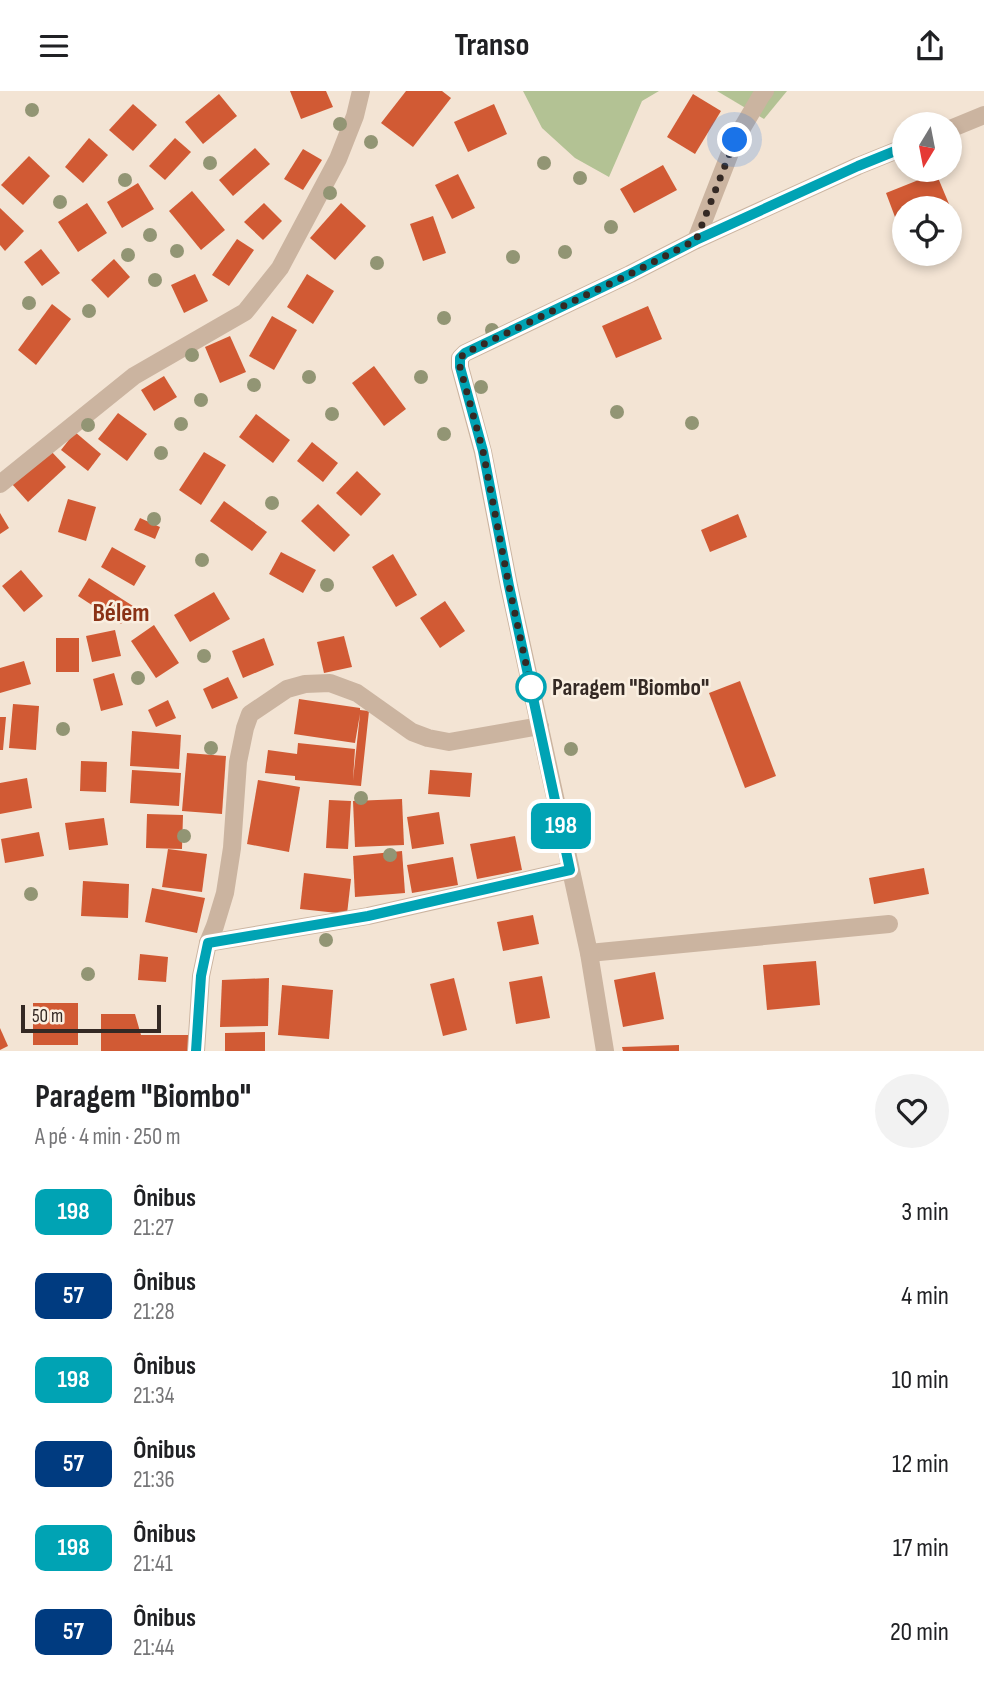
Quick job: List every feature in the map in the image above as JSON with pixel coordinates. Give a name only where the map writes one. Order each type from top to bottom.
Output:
[{"type":"street","points":[[0,484],[134,376],[245,311],[280,268],[338,159],[355,116],[361,91]]},
{"type":"street","points":[[696,240],[735,140],[765,91]]},
{"type":"street","points":[[962,124],[984,115]]},
{"type":"street","points":[[605,1051],[589,953],[509,586],[483,451],[460,367],[460,358],[465,353],[696,240],[892,152]]},
{"type":"street","points":[[196,1051],[201,976],[208,943],[225,893],[232,848],[238,762],[250,714],[287,688],[330,683],[357,693],[412,732],[428,739],[449,742],[540,726]]},
{"type":"street","points":[[208,943],[368,916],[570,870]]},
{"type":"street","points":[[589,953],[889,924]]},
{"type":"green space","points":[[523,91],[659,91],[642,101],[609,177],[575,158],[542,128]]},
{"type":"green space","points":[[717,91],[787,91],[764,119]]},
{"type":"building","points":[[290,91],[326,91],[333,107],[301,119]]},
{"type":"building","points":[[406,91],[442,91],[451,98],[413,147],[381,123]]},
{"type":"building","points":[[219,94],[237,116],[203,144],[185,122]]},
{"type":"building","points":[[693,94],[721,111],[695,154],[667,137]]},
{"type":"building","points":[[133,104],[157,125],[133,151],[109,130]]},
{"type":"building","points":[[494,104],[507,134],[468,152],[454,122]]},
{"type":"building","points":[[89,138],[108,155],[83,183],[65,167]]},
{"type":"building","points":[[175,138],[191,152],[165,180],[149,166]]},
{"type":"building","points":[[255,148],[270,164],[233,196],[219,180]]},
{"type":"building","points":[[303,149],[322,160],[303,190],[284,179]]},
{"type":"building","points":[[29,156],[50,176],[23,205],[1,185]]},
{"type":"building","points":[[663,165],[677,190],[634,213],[620,189]]},
{"type":"building","points":[[458,174],[475,208],[452,219],[435,185]]},
{"type":"building","points":[[914,182],[940,182],[946,196],[892,196],[892,209],[886,193]]},
{"type":"building","points":[[138,183],[154,209],[122,228],[107,202]]},
{"type":"building","points":[[192,191],[225,230],[201,250],[169,211]]},
{"type":"building","points":[[87,203],[107,233],[78,252],[58,222]]},
{"type":"building","points":[[264,203],[282,221],[263,240],[244,222]]},
{"type":"building","points":[[341,203],[366,226],[335,260],[310,238]]},
{"type":"building","points":[[0,208],[24,231],[5,251],[0,245]]},
{"type":"building","points":[[433,216],[446,253],[423,261],[410,224]]},
{"type":"building","points":[[237,239],[254,250],[229,286],[212,275]]},
{"type":"building","points":[[41,249],[60,273],[42,286],[24,262]]},
{"type":"building","points":[[114,259],[130,277],[108,298],[91,280]]},
{"type":"building","points":[[195,274],[208,301],[184,313],[171,285]]},
{"type":"building","points":[[307,274],[334,291],[313,324],[287,307]]},
{"type":"building","points":[[52,304],[71,319],[36,365],[18,350]]},
{"type":"building","points":[[648,306],[662,339],[616,358],[602,326]]},
{"type":"building","points":[[272,316],[297,330],[274,370],[249,356]]},
{"type":"building","points":[[230,336],[246,372],[220,383],[205,347]]},
{"type":"building","points":[[374,366],[406,409],[384,426],[352,383]]},
{"type":"building","points":[[164,376],[177,397],[154,411],[141,390]]},
{"type":"building","points":[[118,413],[147,434],[127,461],[98,439]]},
{"type":"building","points":[[256,414],[290,440],[273,463],[239,437]]},
{"type":"building","points":[[75,432],[101,454],[88,471],[61,450]]},
{"type":"building","points":[[312,442],[338,463],[323,482],[297,461]]},
{"type":"building","points":[[50,450],[66,467],[28,502],[12,484]]},
{"type":"building","points":[[204,452],[226,465],[201,505],[179,490]]},
{"type":"building","points":[[357,471],[381,494],[361,516],[336,493]]},
{"type":"building","points":[[68,499],[96,507],[86,541],[58,532]]},
{"type":"building","points":[[224,501],[267,532],[252,551],[210,521]]},
{"type":"building","points":[[318,504],[350,535],[334,552],[301,521]]},
{"type":"building","points":[[0,513],[9,528],[0,534]]},
{"type":"building","points":[[738,514],[747,537],[710,552],[701,530]]},
{"type":"building","points":[[140,518],[160,527],[155,539],[134,530]]},
{"type":"building","points":[[112,547],[146,566],[134,586],[101,567]]},
{"type":"building","points":[[281,552],[316,570],[303,593],[269,574]]},
{"type":"building","points":[[393,554],[417,595],[396,607],[372,567]]},
{"type":"building","points":[[21,570],[43,596],[24,612],[2,586]]},
{"type":"building","points":[[89,578],[133,606],[121,624],[78,596]]},
{"type":"building","points":[[214,592],[230,619],[190,642],[174,615]]},
{"type":"building","points":[[445,601],[465,631],[440,648],[420,618]]},
{"type":"building","points":[[154,625],[179,663],[156,678],[131,641]]},
{"type":"building","points":[[115,630],[121,656],[92,662],[86,636]]},
{"type":"building","points":[[344,636],[352,667],[324,673],[317,642]]},
{"type":"building","points":[[56,638],[79,638],[79,672],[56,672]]},
{"type":"building","points":[[264,638],[274,665],[243,678],[232,651]]},
{"type":"building","points":[[24,661],[31,684],[0,693],[0,668]]},
{"type":"building","points":[[114,673],[123,705],[101,711],[93,679]]},
{"type":"building","points":[[228,677],[238,698],[212,709],[203,689]]},
{"type":"building","points":[[740,681],[776,776],[745,788],[709,693]]},
{"type":"building","points":[[299,699],[369,711],[361,786],[295,780],[295,776],[265,773],[268,750],[297,754],[298,743],[355,749],[353,780],[360,714],[355,743],[294,734]]},
{"type":"building","points":[[168,700],[176,718],[156,727],[148,710]]},
{"type":"building","points":[[13,704],[39,706],[36,750],[9,748]]},
{"type":"building","points":[[0,717],[6,717],[3,750],[0,750]]},
{"type":"building","points":[[132,731],[181,735],[179,769],[130,766]]},
{"type":"building","points":[[187,753],[226,756],[222,814],[182,811]]},
{"type":"building","points":[[81,761],[107,762],[106,792],[80,791]]},
{"type":"building","points":[[132,770],[181,773],[179,806],[130,803]]},
{"type":"building","points":[[430,770],[472,773],[470,797],[428,794]]},
{"type":"building","points":[[27,778],[32,808],[0,814],[0,783]]},
{"type":"building","points":[[258,780],[300,787],[289,852],[247,844]]},
{"type":"building","points":[[402,799],[404,845],[355,847],[353,801]]},
{"type":"building","points":[[329,800],[351,801],[348,849],[326,848]]},
{"type":"building","points":[[439,812],[444,844],[412,849],[407,817]]},
{"type":"building","points":[[147,814],[183,815],[182,849],[146,848]]},
{"type":"building","points":[[104,818],[108,845],[69,850],[65,823]]},
{"type":"building","points":[[39,832],[44,856],[5,863],[1,839]]},
{"type":"building","points":[[515,836],[522,870],[477,879],[470,844]]},
{"type":"building","points":[[168,849],[207,854],[202,892],[162,887]]},
{"type":"building","points":[[402,851],[405,893],[355,897],[353,856]]},
{"type":"building","points":[[453,857],[458,885],[412,893],[407,865]]},
{"type":"building","points":[[924,868],[929,894],[874,904],[869,878]]},
{"type":"building","points":[[304,873],[351,879],[347,914],[300,909]]},
{"type":"building","points":[[83,881],[129,884],[128,918],[81,916]]},
{"type":"building","points":[[152,888],[205,898],[197,933],[145,922]]},
{"type":"building","points":[[533,915],[539,944],[503,951],[497,922]]},
{"type":"building","points":[[140,954],[168,957],[166,982],[138,980]]},
{"type":"building","points":[[816,961],[820,1005],[767,1010],[763,965]]},
{"type":"building","points":[[655,972],[664,1019],[623,1027],[614,980]]},
{"type":"building","points":[[542,976],[550,1018],[516,1024],[509,982]]},
{"type":"building","points":[[269,978],[268,1026],[220,1027],[222,980]]},
{"type":"building","points":[[454,978],[467,1030],[443,1036],[430,984]]},
{"type":"building","points":[[282,985],[333,990],[329,1039],[278,1035]]},
{"type":"building","points":[[33,1003],[78,1003],[78,1045],[33,1045]]},
{"type":"building","points":[[101,1014],[135,1014],[141,1035],[190,1035],[190,1051],[101,1051]]},
{"type":"building","points":[[0,1028],[8,1046],[0,1050]]},
{"type":"building","points":[[265,1032],[265,1051],[225,1051],[225,1033]]},
{"type":"building","points":[[679,1045],[679,1051],[623,1051],[622,1047]]},
{"type":"bus line","name":"198","points":[[196,1051],[201,976],[208,943],[368,916],[570,870],[483,451],[460,367],[460,358],[465,353],[696,240],[892,152]]},
{"type":"place","name":"Paragem \"Biombo\"","points":[[531,687]]},
{"type":"district","name":"Bélem","points":[[121,613]]},
{"type":"route","points":[[531,687],[483,451],[460,367],[460,358],[465,353],[696,240],[735,140]]}]
